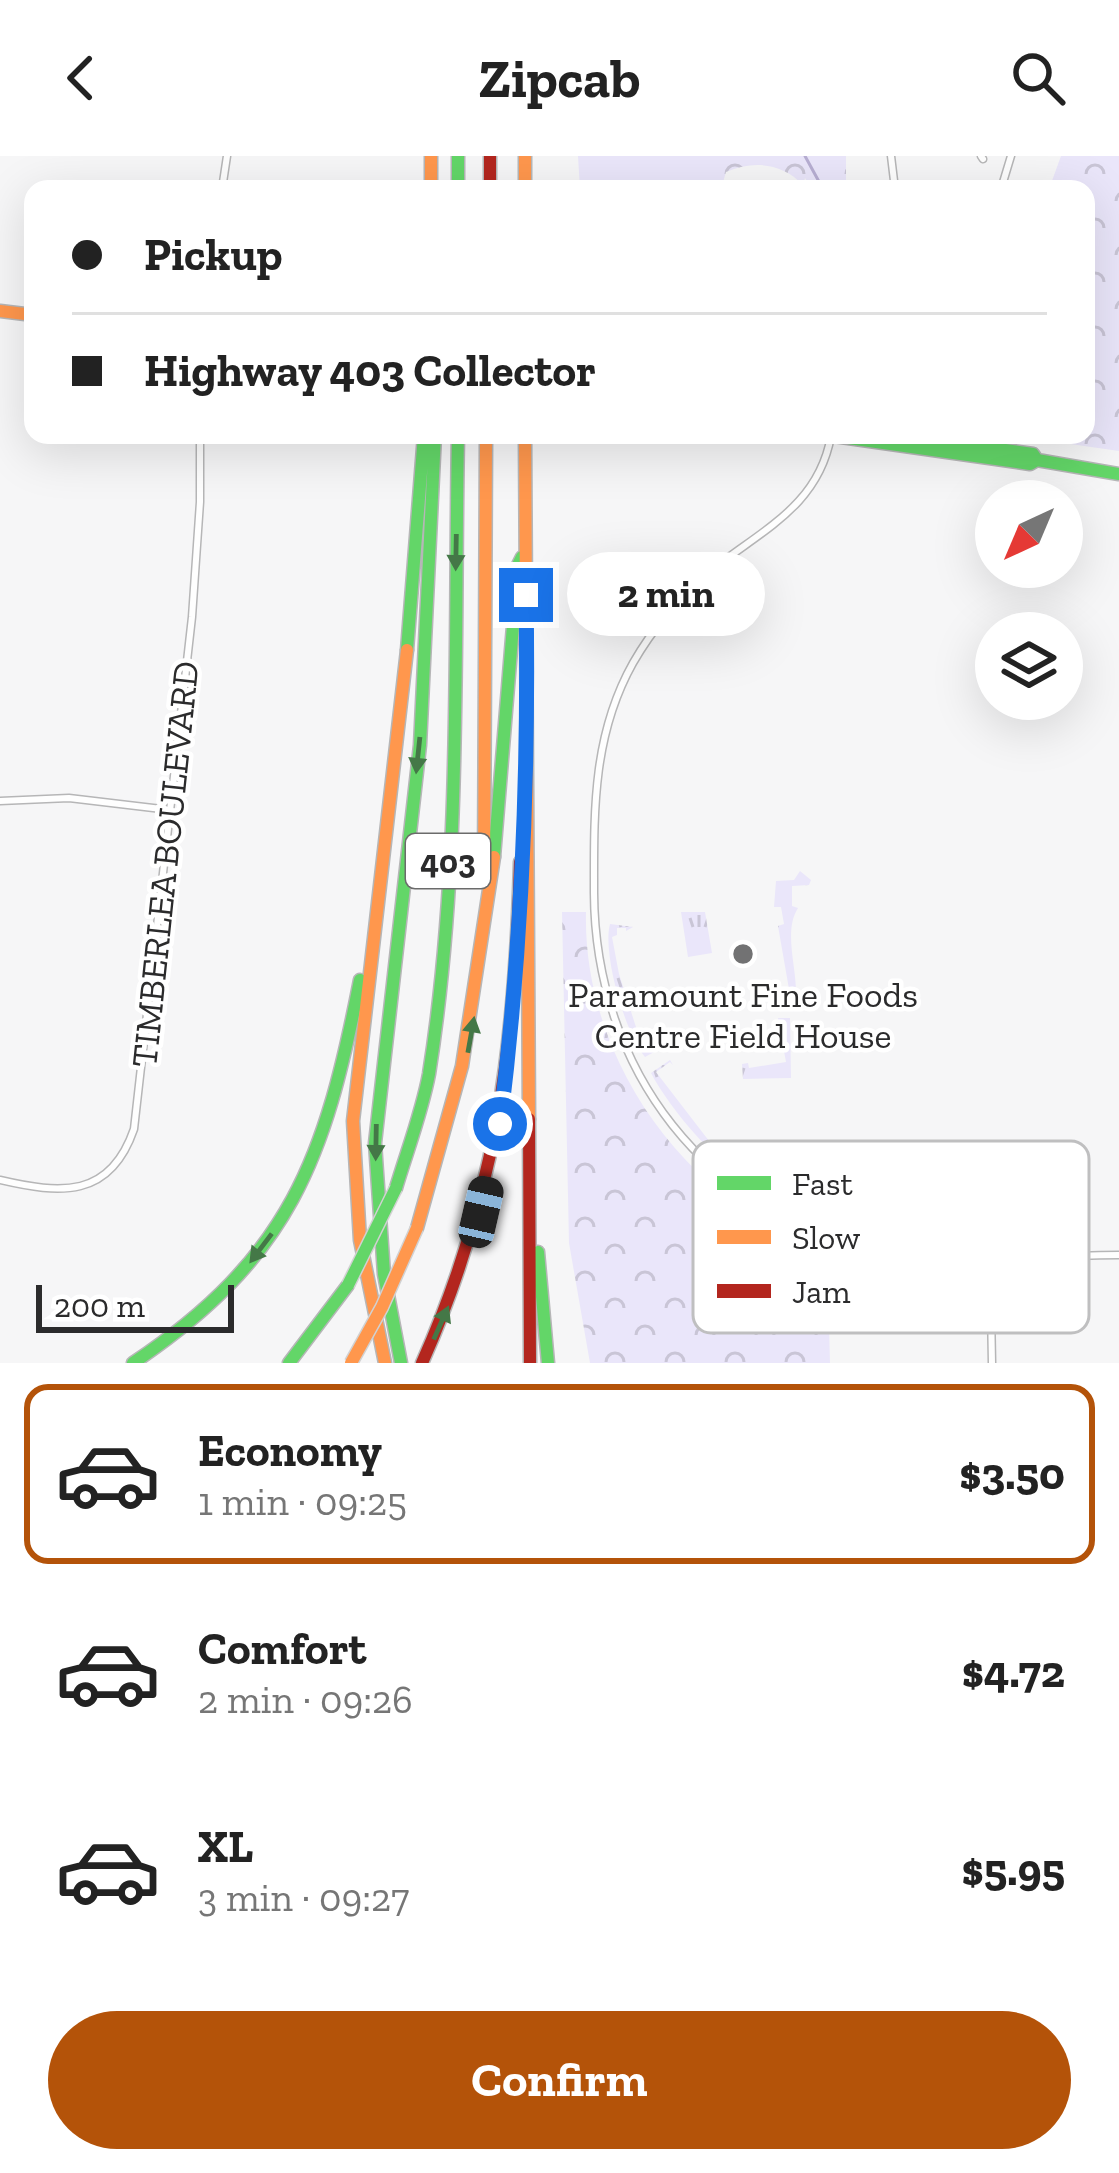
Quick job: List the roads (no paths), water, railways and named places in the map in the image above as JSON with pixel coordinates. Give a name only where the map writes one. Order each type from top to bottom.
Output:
[{"type":"main road","points":[[385,1363],[363,1258],[352,1121],[406,655],[423,444]]},
{"type":"main road","points":[[401,1363],[383,1274],[375,1143],[420,745],[435,444]]},
{"type":"main road","name":"403","points":[[289,1363],[348,1285],[373,1241],[396,1188],[428,1079],[442,970],[450,826],[458,444]]},
{"type":"main road","name":"403","points":[[351,1363],[417,1228],[463,1077],[475,1010],[484,920],[486,444]]},
{"type":"main road","name":"403","points":[[525,444],[526,801]]},
{"type":"main road","points":[[891,444],[1119,474]]},
{"type":"main road","points":[[964,444],[1033,454],[1037,460]]},
{"type":"main road","points":[[484,920],[504,756],[518,565],[526,550]]},
{"type":"main road","points":[[526,801],[530,1363]]},
{"type":"main road","points":[[423,1362],[458,1285],[481,1212],[500,1124],[511,1040],[526,801]]},
{"type":"main road","points":[[134,1363],[225,1292],[256,1256],[307,1178],[341,1075],[377,902]]},
{"type":"main road","points":[[532,1179],[548,1363]]},
{"type":"street","name":"TIMBERLEA BOULEVARD","points":[[0,1180],[37,1189],[71,1190],[106,1174],[128,1148],[140,1089],[198,540],[200,444]]},
{"type":"street","points":[[693,1146],[674,1128],[635,1072],[610,1010],[599,962],[594,921],[596,784],[605,734],[622,686],[671,608],[713,569],[796,507],[822,469],[827,444]]},
{"type":"street","points":[[0,801],[69,797],[170,810]]},
{"type":"street","points":[[1089,1255],[1119,1255]]},
{"type":"street","points":[[991,1333],[992,1363]]},
{"type":"waterway","points":[[805,156],[818,180]]},
{"type":"place","name":"Paramount Fine Foods Centre Field House","points":[[743,954]]}]
